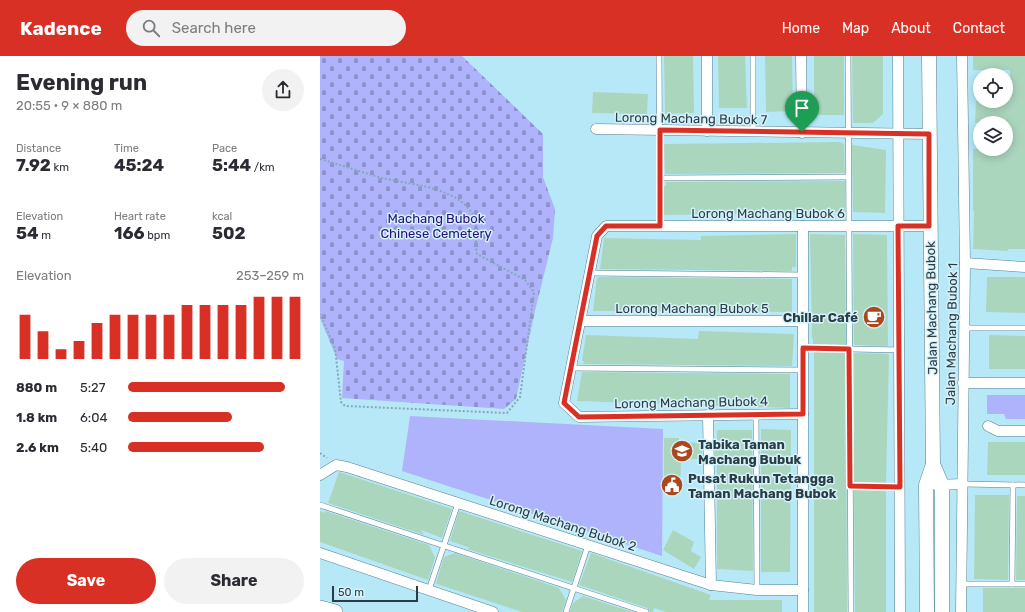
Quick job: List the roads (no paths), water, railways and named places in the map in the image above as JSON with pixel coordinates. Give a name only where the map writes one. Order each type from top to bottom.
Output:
[{"type":"main road","name":"Jalan Machang Bubok","points":[[927,612],[926,485],[933,464],[928,56]]},
{"type":"main road","name":"Jalan Machang Bubok","points":[[933,464],[942,484],[942,612]]},
{"type":"main road","points":[[320,608],[335,612]]},
{"type":"street","points":[[707,56],[707,131]]},
{"type":"street","points":[[801,56],[802,132]]},
{"type":"street","points":[[898,56],[900,612]]},
{"type":"street","name":"Jalan Machang Bubok 1","points":[[961,612],[965,264],[962,56]]},
{"type":"street","name":"Lorong Machang Bubok 7","points":[[596,130],[929,134]]},
{"type":"street","name":"Lorong Machang Bubok 6","points":[[590,274],[597,236],[606,226],[929,226]]},
{"type":"street","points":[[803,226],[803,612]]},
{"type":"street","points":[[965,264],[1025,267]]},
{"type":"street","points":[[571,368],[590,274]]},
{"type":"street","name":"Lorong Machang Bubok 5","points":[[581,320],[803,321]]},
{"type":"street","name":"Lorong Machang Bubok 4","points":[[571,368],[564,403],[579,417],[803,414]]},
{"type":"street","points":[[963,383],[1025,383]]},
{"type":"street","points":[[708,415],[711,585]]},
{"type":"street","points":[[988,426],[998,431],[1025,431]]},
{"type":"street","name":"Lorong Machang Bubok 2","points":[[320,475],[336,465],[347,467],[711,585],[757,590],[803,590]]},
{"type":"street","points":[[926,485],[962,484]]},
{"type":"street","points":[[320,553],[493,612]]},
{"type":"lane","points":[[660,56],[660,226]]},
{"type":"lane","points":[[753,56],[753,132]]},
{"type":"lane","points":[[848,56],[851,612]]},
{"type":"lane","points":[[660,178],[848,177]]},
{"type":"lane","points":[[590,274],[803,275]]},
{"type":"lane","points":[[964,328],[1025,328]]},
{"type":"lane","points":[[803,348],[900,350]]},
{"type":"lane","points":[[571,368],[803,370]]},
{"type":"lane","points":[[756,414],[757,590]]},
{"type":"lane","points":[[962,484],[1025,485]]},
{"type":"lane","points":[[1012,584],[1013,485]]},
{"type":"lane","points":[[850,486],[900,487]]},
{"type":"lane","points":[[429,590],[458,503]]},
{"type":"lane","points":[[320,505],[646,612]]},
{"type":"lane","points":[[566,612],[588,545]]},
{"type":"lane","points":[[961,584],[1025,584]]},
{"type":"place","name":"Chillar Café","points":[[874,317]]},
{"type":"place","name":"Tabika Taman Machang Bubuk","points":[[682,451]]},
{"type":"place","name":"Pusat Rukun Tetangga Taman Machang Bubok","points":[[672,485]]},
{"type":"park label","name":"Machang Bubok Chinese Cemetery","points":[[436,226]]}]
